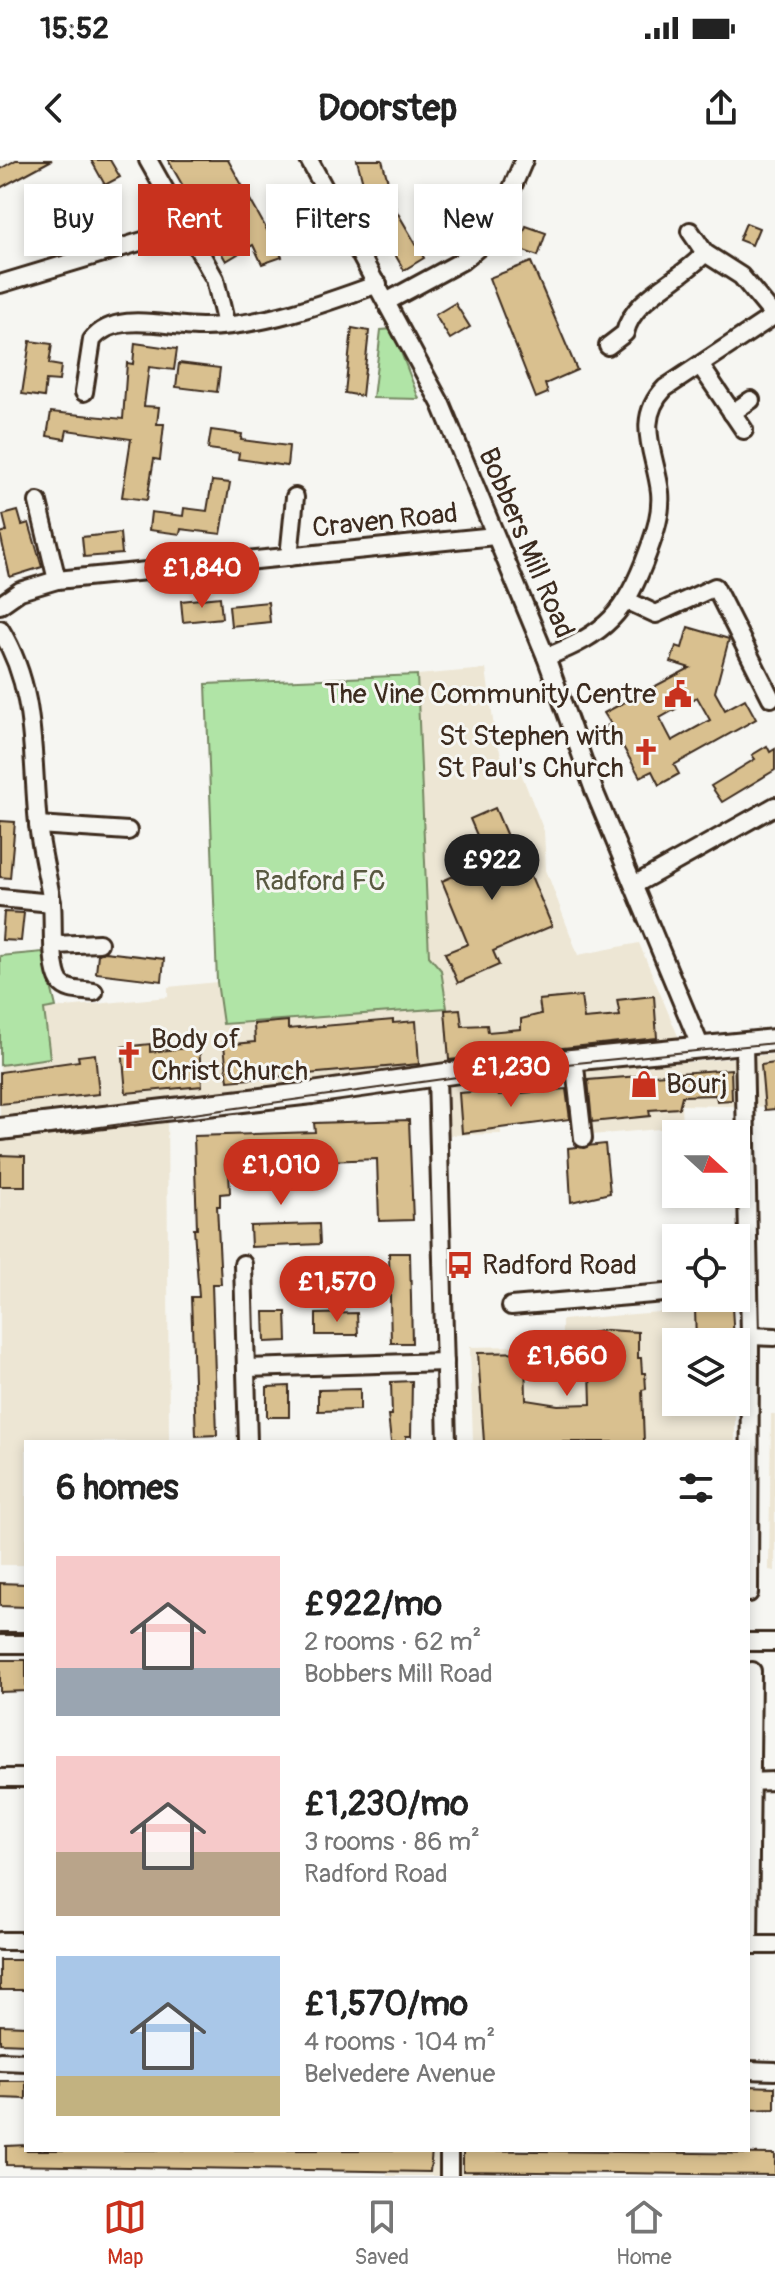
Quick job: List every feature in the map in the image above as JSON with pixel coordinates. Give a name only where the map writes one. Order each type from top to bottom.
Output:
[{"type":"street","points":[[148,160],[161,184]]},
{"type":"street","name":"Bobbers Mill Road","points":[[309,160],[441,404],[546,657],[595,793],[701,1048]]},
{"type":"street","points":[[388,301],[462,261],[491,237],[524,160]]},
{"type":"street","points":[[546,657],[597,633],[628,601],[653,539],[660,512],[648,415],[665,388],[774,315],[741,276],[705,253],[690,231]]},
{"type":"street","points":[[0,284],[138,242]]},
{"type":"street","points":[[608,346],[625,333],[629,317],[639,304],[688,272],[705,253]]},
{"type":"street","points":[[202,256],[215,279],[226,325]]},
{"type":"street","points":[[84,392],[92,340],[99,331],[138,323],[226,325],[310,307],[378,284]]},
{"type":"street","points":[[700,365],[744,430]]},
{"type":"street","points":[[732,413],[751,400]]},
{"type":"street","points":[[289,557],[295,497]]},
{"type":"street","points":[[38,502],[57,580]]},
{"type":"street","name":"Craven Road","points":[[0,605],[20,591],[57,580],[495,536]]},
{"type":"street","points":[[628,601],[656,614],[715,587],[771,698]]},
{"type":"street","points":[[0,629],[19,665],[30,701],[38,825],[52,903],[60,982],[68,989],[94,992]]},
{"type":"street","points":[[634,885],[775,806]]},
{"type":"street","points":[[38,825],[128,831]]},
{"type":"street","points":[[0,898],[52,903]]},
{"type":"street","points":[[55,950],[99,943]]},
{"type":"street","points":[[0,1129],[574,1058],[775,1040]]},
{"type":"street","points":[[743,1224],[744,1044]]},
{"type":"street","points":[[574,1058],[583,1138]]},
{"type":"street","points":[[437,1076],[447,1440]]},
{"type":"street","points":[[243,1264],[248,1440]]},
{"type":"street","points":[[511,1306],[662,1293]]},
{"type":"street","points":[[750,1336],[775,1337]]},
{"type":"street","points":[[246,1368],[445,1362]]},
{"type":"street","points":[[749,1440],[750,1416]]},
{"type":"street","points":[[750,1642],[775,1642]]},
{"type":"street","points":[[0,1644],[24,1644]]},
{"type":"street","points":[[750,1745],[752,1671]]},
{"type":"street","points":[[0,1778],[24,1778]]},
{"type":"street","points":[[750,1782],[775,1781]]},
{"type":"street","points":[[0,1941],[24,1941]]},
{"type":"street","points":[[750,1945],[775,1945]]},
{"type":"street","points":[[0,2061],[24,2062]]},
{"type":"street","points":[[750,2070],[775,2071]]},
{"type":"street","points":[[449,2152],[449,2176]]},
{"type":"shaded area","points":[[486,669],[495,735],[508,777],[521,773],[544,831],[546,870],[578,955],[639,943],[689,1062],[775,1054],[775,1107],[681,1105],[682,1120],[662,1120],[662,1129],[591,1135],[582,1053],[497,1063],[501,1134],[448,1135],[444,1067],[167,1100],[169,1440],[24,1440],[24,1565],[0,1565],[0,1065],[50,1058],[44,1009],[168,997],[168,987],[217,982],[223,1024],[274,1019],[441,970],[429,956],[417,675]]},
{"type":"shaded area","points":[[662,1312],[732,1312],[733,1328],[662,1328],[662,1416],[735,1416],[735,1440],[473,1440],[470,1347],[562,1345],[562,1320]]},
{"type":"shaded area","points":[[771,1414],[775,1414],[775,1571],[769,1570]]},
{"type":"shaded area","points":[[387,2152],[478,2152],[477,2176],[387,2176]]},
{"type":"green space","points":[[392,329],[419,399],[373,398],[381,330]]},
{"type":"green space","name":"Radford FC","points":[[417,675],[429,956],[441,970],[447,1008],[223,1024],[217,982],[206,684]]},
{"type":"green space","points":[[43,952],[56,1007],[44,1009],[50,1058],[0,1065],[0,956]]},
{"type":"building","points":[[16,160],[52,160],[0,188],[0,169]]},
{"type":"building","points":[[91,160],[110,160],[120,177],[104,184]]},
{"type":"building","points":[[168,160],[228,160],[241,184],[182,184]]},
{"type":"building","points":[[357,160],[382,160],[389,184],[363,184]]},
{"type":"building","points":[[250,200],[266,228],[266,256],[282,257],[262,264],[253,245],[250,247]]},
{"type":"building","points":[[398,213],[414,241],[414,256],[424,258],[404,270],[396,256]]},
{"type":"building","points":[[746,223],[759,228],[752,245],[739,240]]},
{"type":"building","points":[[526,226],[546,233],[538,256],[522,250]]},
{"type":"building","points":[[531,262],[577,370],[545,384],[548,393],[536,398],[489,278]]},
{"type":"building","points":[[455,303],[470,327],[450,339],[435,315]]},
{"type":"building","points":[[352,328],[369,331],[362,396],[345,393]]},
{"type":"building","points":[[30,341],[52,344],[49,364],[61,366],[59,381],[46,380],[44,397],[22,394]]},
{"type":"building","points":[[135,343],[177,349],[174,370],[149,367],[144,406],[159,407],[157,424],[164,424],[160,460],[154,459],[147,500],[122,497],[131,439],[67,430],[65,439],[47,436],[51,412],[123,419],[127,363],[133,364]]},
{"type":"building","points":[[179,363],[220,368],[217,392],[176,387]]},
{"type":"building","points":[[211,430],[242,434],[241,440],[289,446],[287,466],[238,459],[239,453],[208,449]]},
{"type":"building","points":[[212,481],[230,483],[221,534],[181,529],[180,534],[149,530],[151,512],[183,516],[184,508],[207,511]]},
{"type":"building","points":[[18,511],[22,525],[29,523],[42,567],[10,577],[0,533],[7,531],[3,515]]},
{"type":"building","points":[[120,533],[122,554],[84,557],[82,537]]},
{"type":"building","points":[[220,597],[222,618],[183,622],[181,601]]},
{"type":"building","points":[[268,602],[270,622],[231,626],[229,606]]},
{"type":"building","name":"The Vine Community Centre","points":[[688,627],[729,639],[715,692],[725,710],[745,699],[756,719],[674,765],[679,774],[659,785],[652,771],[640,777],[617,736],[612,739],[605,727],[611,724],[604,713],[690,668],[671,662],[676,646],[682,648]],"holes":[[[697,697],[710,720],[672,741],[660,718]]]},
{"type":"building","points":[[767,746],[770,752],[775,749],[775,770],[722,802],[711,786],[755,759],[752,755]]},
{"type":"building","points":[[495,808],[523,874],[529,871],[552,926],[493,951],[499,965],[458,983],[445,953],[468,944],[442,881],[488,861],[470,819]]},
{"type":"building","points":[[0,821],[15,822],[10,878],[0,877]]},
{"type":"building","points":[[4,912],[24,913],[21,941],[2,940]]},
{"type":"building","points":[[105,952],[164,959],[162,981],[96,973],[98,954]]},
{"type":"building","points":[[581,996],[584,1019],[620,1016],[617,1000],[654,996],[657,1038],[449,1060],[445,1010],[460,1009],[462,1026],[487,1025],[488,1032],[521,1029],[521,1019],[541,1014],[539,1000]]},
{"type":"building","points":[[393,1020],[393,1023],[416,1021],[419,1064],[228,1081],[224,1045],[255,1042],[254,1024],[288,1021],[288,1029]]},
{"type":"building","points":[[150,1044],[150,1052],[199,1047],[202,1086],[126,1093],[122,1047]]},
{"type":"building","points":[[95,1054],[99,1094],[0,1104],[0,1072],[79,1061],[78,1056]]},
{"type":"building","points":[[775,1063],[775,1109],[765,1110],[761,1065]]},
{"type":"building","points":[[731,1069],[732,1100],[717,1101],[716,1095],[682,1096],[679,1108],[649,1110],[650,1116],[592,1122],[588,1080]]},
{"type":"building","points":[[566,1089],[570,1119],[462,1133],[459,1093],[498,1090],[498,1095]]},
{"type":"building","points":[[409,1120],[413,1220],[379,1221],[377,1159],[327,1161],[327,1183],[297,1184],[297,1169],[229,1172],[230,1193],[220,1194],[220,1206],[217,1206],[221,1284],[212,1284],[217,1435],[196,1436],[191,1297],[199,1297],[194,1229],[197,1229],[194,1136],[315,1132],[314,1123]]},
{"type":"building","points":[[605,1144],[610,1193],[571,1202],[568,1148]]},
{"type":"building","points":[[0,1155],[25,1156],[25,1186],[0,1186]]},
{"type":"building","points":[[319,1224],[320,1244],[251,1247],[250,1226]]},
{"type":"building","points":[[389,1253],[410,1253],[412,1343],[391,1343]]},
{"type":"building","points":[[264,1312],[286,1312],[287,1341],[265,1342]]},
{"type":"building","points":[[695,1312],[732,1312],[733,1328],[696,1328]]},
{"type":"building","points":[[357,1313],[358,1335],[316,1335],[316,1314]]},
{"type":"building","points":[[607,1330],[638,1332],[638,1358],[641,1358],[642,1373],[645,1373],[646,1389],[642,1390],[644,1440],[484,1440],[478,1353],[525,1352],[526,1400],[558,1405],[591,1404],[589,1333]]},
{"type":"building","points":[[412,1381],[411,1436],[406,1436],[406,1440],[391,1440],[388,1415],[392,1415],[391,1382]]},
{"type":"building","points":[[289,1386],[289,1417],[267,1417],[267,1387]]},
{"type":"building","points":[[360,1389],[360,1410],[318,1411],[318,1390]]},
{"type":"building","points":[[0,1583],[24,1584],[24,1607],[0,1606]]},
{"type":"building","points":[[0,1660],[24,1660],[24,1691],[0,1692]]},
{"type":"building","points":[[0,1960],[24,1960],[24,1990],[0,1990]]},
{"type":"building","points":[[0,2025],[24,2026],[24,2044],[0,2043]]},
{"type":"building","points":[[0,2081],[24,2081],[24,2099],[0,2098]]},
{"type":"building","points":[[750,2086],[775,2087],[775,2109],[750,2110]]},
{"type":"building","points":[[24,2145],[24,2152],[432,2152],[430,2172],[6,2165],[6,2146]]},
{"type":"building","points":[[463,2152],[775,2154],[775,2175],[463,2171]]},
{"type":"tram line","points":[[0,1141],[507,1070],[775,1043]]},
{"type":"tram line","points":[[0,1632],[24,1632]]},
{"type":"place","name":"The Vine Community Centre","points":[[678,694]]},
{"type":"place","name":"St Stephen with St Paul's Church","points":[[646,752]]},
{"type":"place","name":"Body of Christ Church","points":[[129,1055]]},
{"type":"place","name":"Bourj","points":[[644,1084]]},
{"type":"place","name":"Radford Road","points":[[460,1265]]}]
